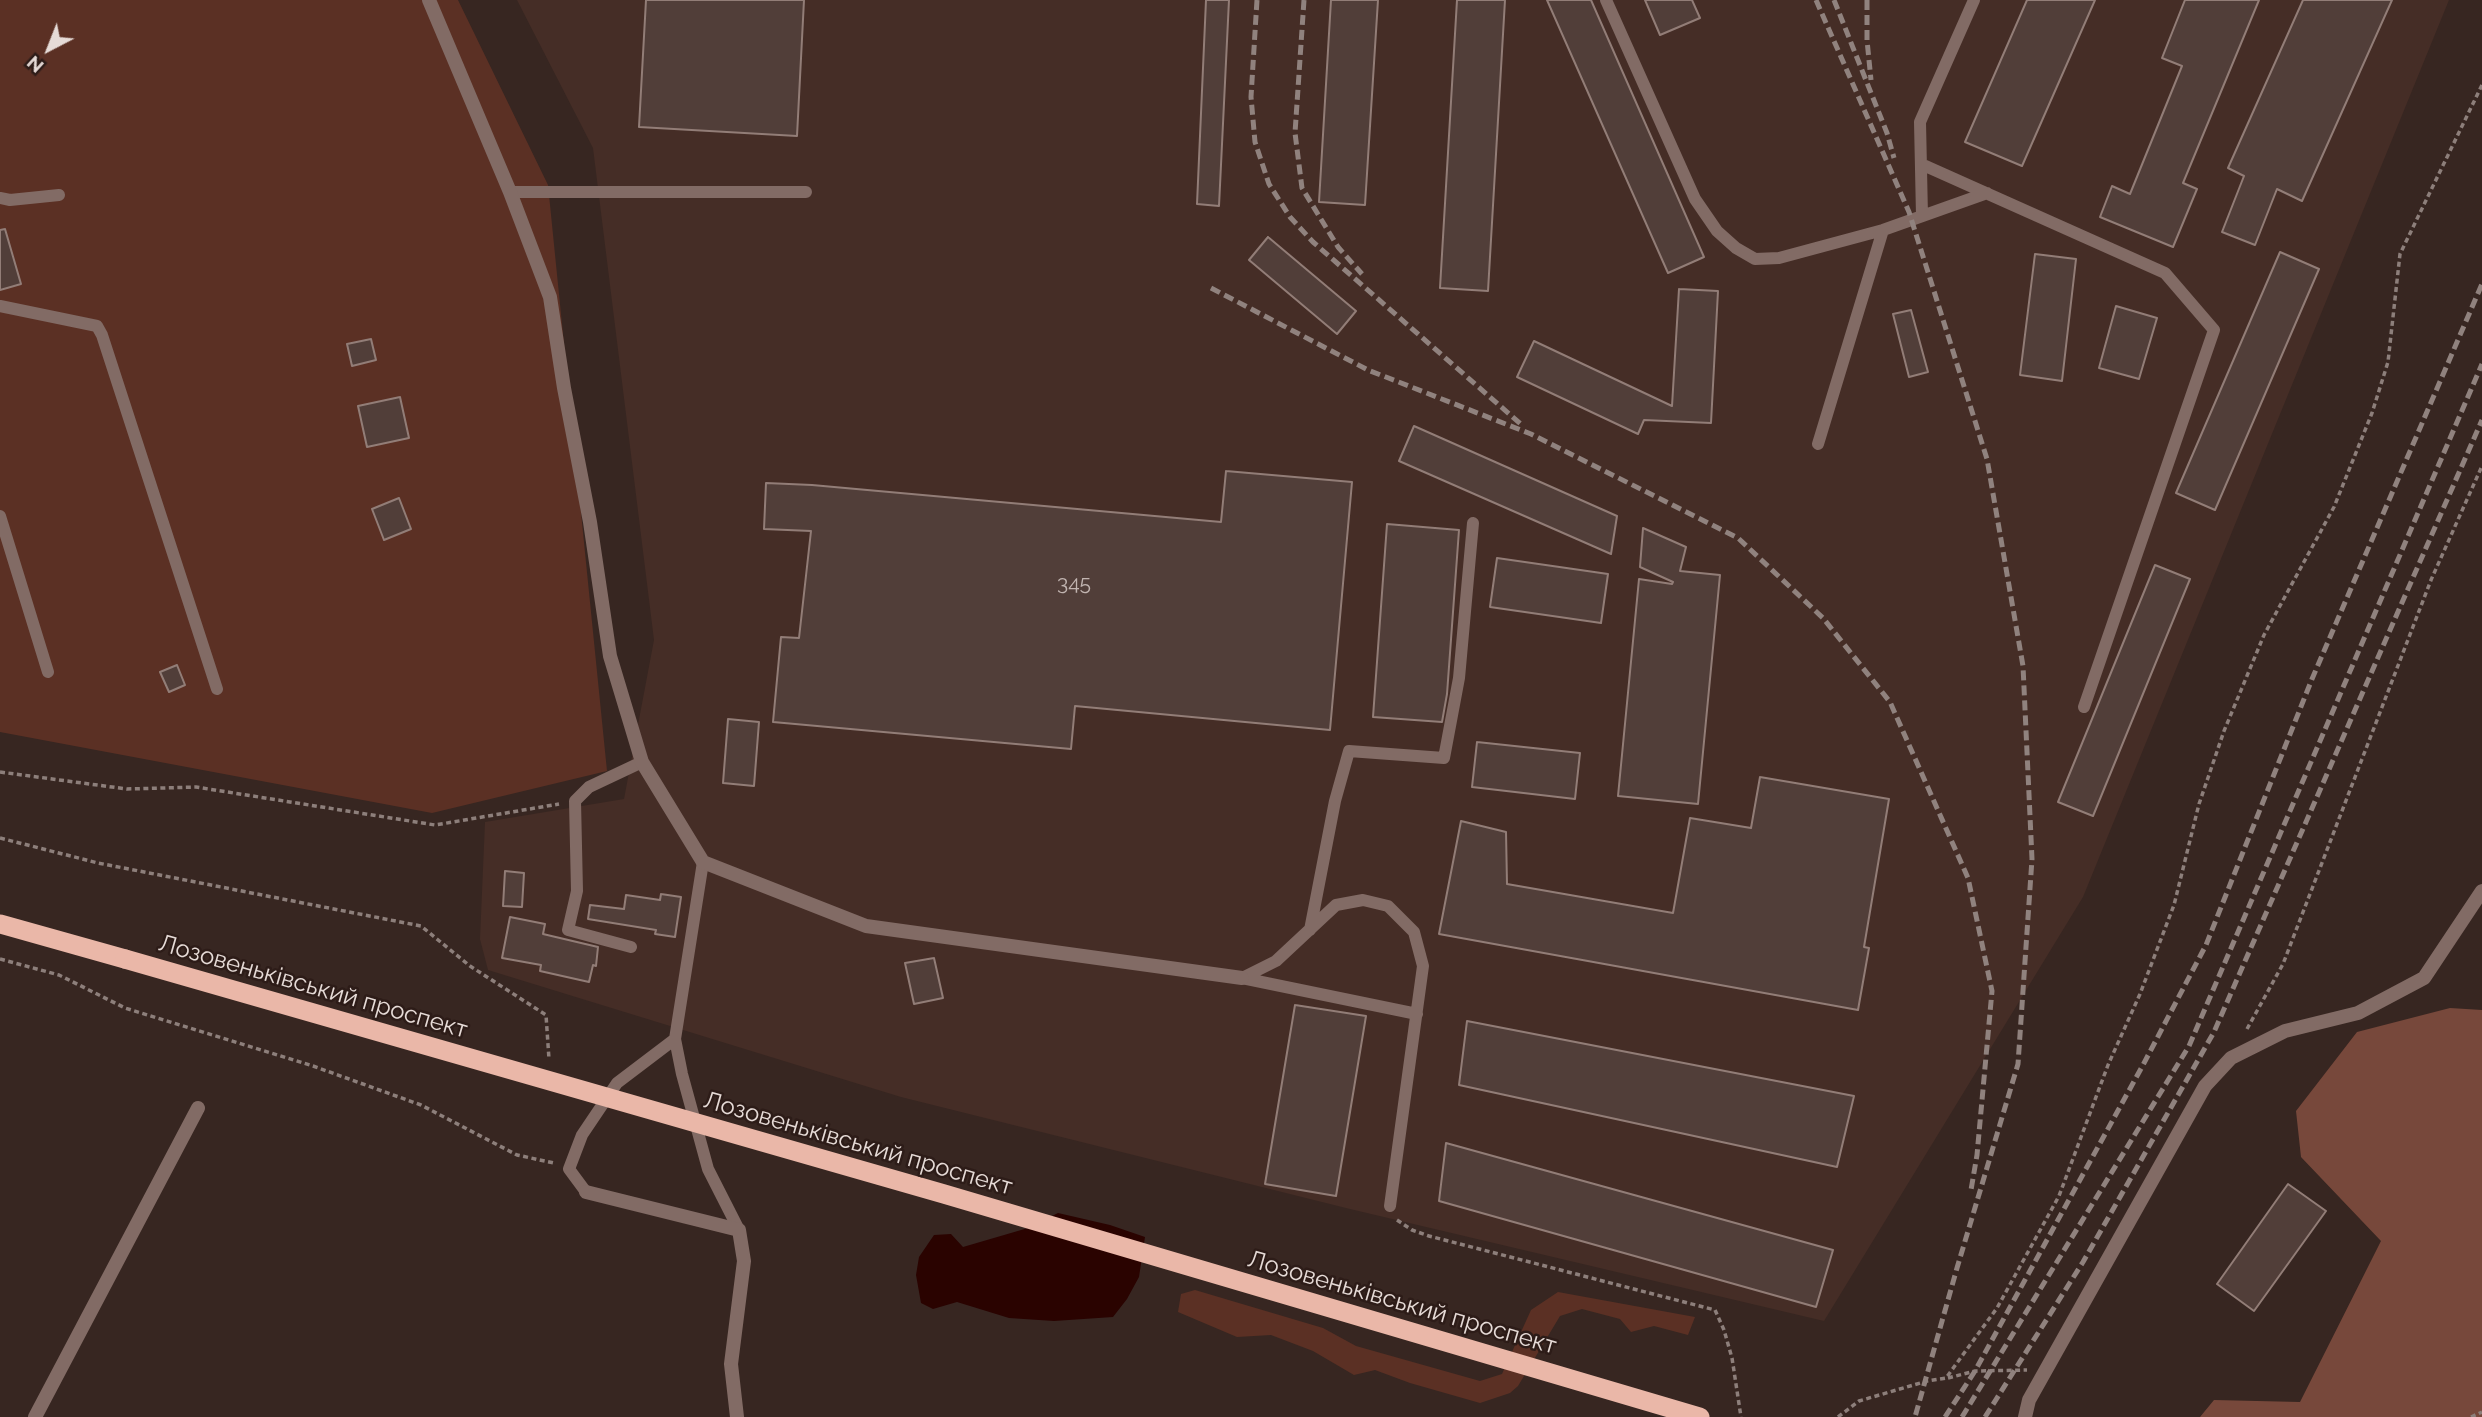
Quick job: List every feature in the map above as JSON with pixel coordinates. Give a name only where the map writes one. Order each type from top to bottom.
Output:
[{"type":"highway","name":"Лозовеньківський проспект","points":[[0,924],[944,1194],[1700,1417]]},
{"type":"street","points":[[429,0],[510,192],[550,298],[590,522],[610,656],[642,762],[703,862],[866,926],[1242,978]]},
{"type":"street","points":[[2025,1417],[2029,1400],[2206,1086],[2231,1058],[2285,1031],[2358,1013],[2424,978],[2482,891]]},
{"type":"street","points":[[35,1417],[198,1108]]},
{"type":"street","points":[[586,1192],[739,1230],[744,1261],[731,1364],[737,1417]]},
{"type":"lane","points":[[1606,0],[1695,199],[1717,232],[1755,259],[1779,258],[1883,230],[1987,193]]},
{"type":"lane","points":[[1922,216],[1920,122],[1974,0]]},
{"type":"lane","points":[[1921,164],[2165,273],[2214,330],[2084,707]]},
{"type":"lane","points":[[510,192],[806,192]]},
{"type":"lane","points":[[0,198],[10,201],[59,195]]},
{"type":"lane","points":[[1818,444],[1883,230]]},
{"type":"lane","points":[[0,306],[97,326],[217,689]]},
{"type":"lane","points":[[0,516],[48,672]]},
{"type":"lane","points":[[1310,930],[1335,801],[1349,751],[1444,758],[1459,678],[1473,523]]},
{"type":"lane","points":[[631,947],[568,930],[577,891],[575,801],[589,787],[642,762]]},
{"type":"lane","points":[[703,862],[675,1039],[708,1169],[739,1230]]},
{"type":"lane","points":[[1242,978],[1276,961],[1336,905],[1363,900],[1388,906],[1414,932],[1423,966],[1390,1206]]},
{"type":"lane","points":[[1242,978],[1417,1014]]},
{"type":"lane","points":[[586,1192],[569,1169],[582,1135],[617,1083],[675,1039]]},
{"type":"path","points":[[1946,1378],[1997,1308],[2059,1196],[2108,1065],[2140,994],[2174,905],[2199,804],[2224,731],[2264,635],[2334,507],[2372,413],[2388,362],[2400,254],[2482,85]]},
{"type":"path","points":[[2231,1058],[2283,964],[2431,580],[2482,466]]},
{"type":"path","points":[[0,772],[127,789],[196,786],[435,825],[575,801]]},
{"type":"path","points":[[0,838],[98,863],[421,926],[470,966],[546,1015],[550,1066]]},
{"type":"path","points":[[0,959],[59,975],[125,1007],[313,1066],[421,1105],[517,1155],[549,1161],[569,1169]]},
{"type":"path","points":[[1390,1206],[1399,1222],[1429,1236],[1715,1310],[1732,1358],[1741,1417]]},
{"type":"path","points":[[1838,1417],[1859,1401],[1927,1381],[1975,1371],[2015,1369],[2045,1372]]},
{"type":"path","points":[[2470,1417],[2482,1412]]},
{"type":"shaded area","points":[[0,0],[458,0],[548,185],[607,771],[432,813],[0,732]]},
{"type":"shaded area","points":[[517,0],[2449,0],[2083,897],[1824,1321],[1350,1209],[901,1097],[488,970],[480,939],[485,822],[624,799],[654,640],[593,148]]},
{"type":"shaded area","points":[[2450,1008],[2482,1010],[2482,1417],[2200,1417],[2214,1400],[2300,1402],[2381,1241],[2301,1157],[2296,1111],[2357,1032]]},
{"type":"shaded area","points":[[1058,1213],[1110,1225],[1145,1237],[1139,1277],[1113,1317],[1054,1321],[1009,1318],[957,1302],[933,1309],[921,1303],[916,1275],[919,1257],[934,1235],[951,1234],[963,1247],[1028,1228]]},
{"type":"shaded area","points":[[1195,1290],[1323,1328],[1356,1346],[1480,1381],[1502,1374],[1531,1310],[1558,1292],[1695,1317],[1688,1335],[1654,1326],[1631,1332],[1620,1319],[1582,1309],[1560,1316],[1518,1386],[1510,1393],[1480,1403],[1375,1370],[1354,1375],[1313,1351],[1271,1335],[1237,1337],[1178,1312],[1181,1294]]},
{"type":"building","points":[[646,0],[804,0],[797,136],[639,127]]},
{"type":"building","points":[[1206,0],[1229,0],[1219,206],[1197,204]]},
{"type":"building","points":[[1331,0],[1378,0],[1365,205],[1319,202]]},
{"type":"building","points":[[1457,0],[1505,0],[1488,291],[1440,288]]},
{"type":"building","points":[[1547,0],[1591,0],[1704,257],[1668,273]]},
{"type":"building","points":[[1645,0],[1692,0],[1700,18],[1660,35]]},
{"type":"building","points":[[2027,0],[2095,0],[2022,166],[1965,142]]},
{"type":"building","points":[[2185,0],[2259,0],[2183,183],[2197,189],[2173,247],[2100,217],[2112,186],[2130,194],[2182,66],[2162,58]]},
{"type":"building","points":[[2303,0],[2392,0],[2302,201],[2277,189],[2255,245],[2222,232],[2244,176],[2228,168]]},
{"type":"building","points":[[5,229],[21,284],[0,290],[0,230]]},
{"type":"building","points":[[1268,237],[1356,311],[1337,334],[1249,260]]},
{"type":"building","points":[[2280,252],[2319,269],[2215,510],[2176,493]]},
{"type":"building","points":[[2035,254],[2076,259],[2062,381],[2020,375]]},
{"type":"building","points":[[1679,289],[1718,291],[1711,423],[1644,420],[1638,434],[1517,377],[1534,341],[1672,406]]},
{"type":"building","points":[[2116,306],[2157,318],[2139,379],[2099,368]]},
{"type":"building","points":[[1911,310],[1928,372],[1909,377],[1893,314]]},
{"type":"building","points":[[371,339],[376,360],[352,366],[347,344]]},
{"type":"building","points":[[400,397],[409,438],[367,447],[358,406]]},
{"type":"building","points":[[1414,426],[1617,516],[1611,554],[1399,461]]},
{"type":"building","points":[[1226,471],[1352,482],[1330,730],[1075,706],[1071,749],[773,722],[781,637],[799,638],[811,531],[764,529],[766,483],[1221,522]]},
{"type":"building","points":[[399,498],[411,529],[384,540],[372,509]]},
{"type":"building","points":[[1387,524],[1459,530],[1447,694],[1442,722],[1373,717]]},
{"type":"building","points":[[1643,528],[1686,547],[1680,571],[1720,575],[1698,804],[1618,796],[1639,579],[1673,582],[1640,567]]},
{"type":"building","points":[[1497,558],[1608,574],[1601,623],[1490,607]]},
{"type":"building","points":[[2155,565],[2190,579],[2093,816],[2058,802]]},
{"type":"building","points":[[177,665],[185,685],[169,692],[160,672]]},
{"type":"building","points":[[728,719],[759,722],[754,786],[723,783]]},
{"type":"building","points":[[1477,742],[1580,753],[1575,799],[1472,787]]},
{"type":"building","points":[[1760,777],[1889,799],[1864,947],[1869,948],[1858,1010],[1439,934],[1461,821],[1506,832],[1507,884],[1673,913],[1690,818],[1751,828]]},
{"type":"building","points":[[505,871],[524,873],[522,907],[503,906]]},
{"type":"building","points":[[661,894],[681,897],[675,937],[655,934],[656,930],[588,919],[590,905],[624,909],[626,895],[660,900]]},
{"type":"building","points":[[510,917],[545,924],[543,934],[598,947],[596,966],[593,965],[589,982],[540,971],[541,965],[502,958]]},
{"type":"building","points":[[934,958],[943,998],[914,1004],[905,963]]},
{"type":"building","points":[[1295,1005],[1366,1016],[1336,1196],[1265,1184]]},
{"type":"building","points":[[1467,1021],[1854,1096],[1837,1167],[1459,1085]]},
{"type":"building","points":[[1446,1143],[1833,1250],[1816,1307],[1439,1201]]},
{"type":"building","points":[[2288,1184],[2326,1211],[2254,1311],[2217,1284]]},
{"type":"railway","points":[[1257,0],[1251,97],[1255,142],[1269,184],[1290,217],[1313,242],[1523,426]]},
{"type":"railway","points":[[1304,0],[1295,133],[1302,188],[1338,247],[1362,274]]},
{"type":"railway","points":[[1816,0],[1909,212],[1987,459],[2023,666],[2032,859],[2018,1064],[1915,1417]]},
{"type":"railway","points":[[1834,0],[1887,133],[1894,158]]},
{"type":"railway","points":[[1867,0],[1871,80]]},
{"type":"railway","points":[[1945,1417],[1975,1371],[2206,945],[2312,679],[2482,284]]},
{"type":"railway","points":[[1211,288],[1368,370],[1531,434],[1738,538],[1823,618],[1890,702],[1968,878],[1992,991],[1977,1155],[1971,1190]]},
{"type":"railway","points":[[1962,1417],[2189,1046],[2482,364]]},
{"type":"railway","points":[[1985,1417],[2083,1262],[2214,1032],[2482,420]]}]
